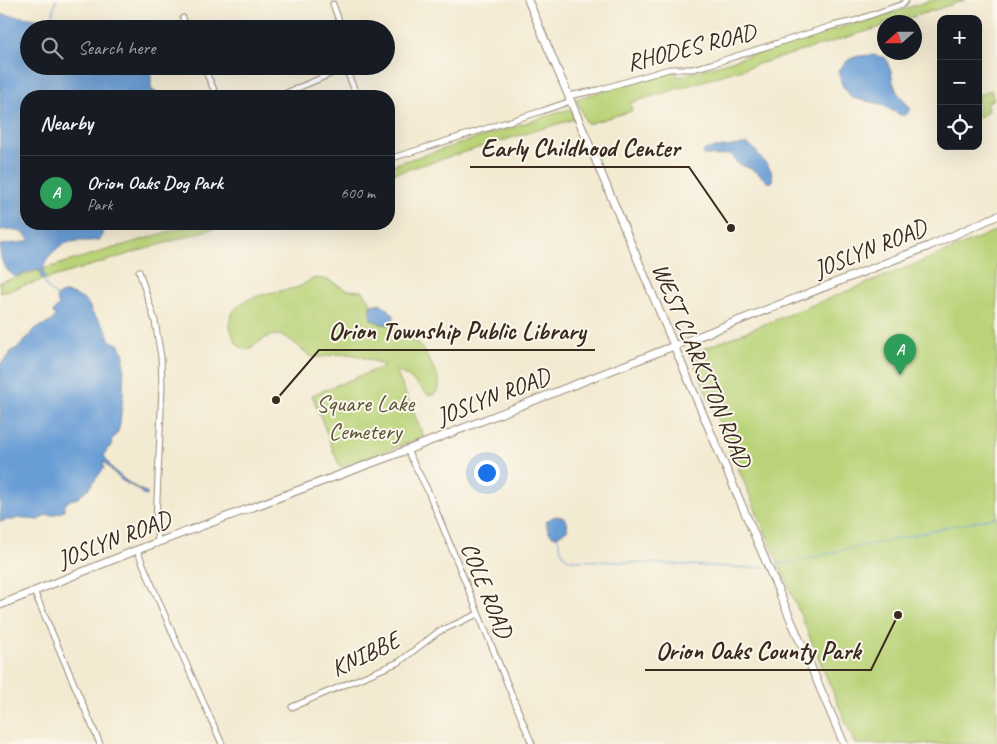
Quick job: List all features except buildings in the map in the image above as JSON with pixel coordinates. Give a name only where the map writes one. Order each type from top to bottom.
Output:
[{"type":"street","name":"WEST CLARKSTON ROAD","points":[[528,0],[722,461],[844,744]]},
{"type":"street","name":"RHODES ROAD","points":[[395,156],[524,117],[570,99],[669,68],[692,69],[854,21],[903,4],[906,0]]},
{"type":"street","points":[[333,4],[339,20]]},
{"type":"street","points":[[207,75],[214,90]]},
{"type":"street","points":[[295,90],[327,75]]},
{"type":"street","points":[[348,75],[355,90]]},
{"type":"street","name":"JOSLYN ROAD","points":[[0,605],[137,550],[407,450],[674,346],[929,246],[997,216]]},
{"type":"street","points":[[139,271],[156,321],[161,356],[162,406],[156,522],[158,542]]},
{"type":"street","name":"COLE ROAD","points":[[407,450],[428,491],[532,744]]},
{"type":"street","points":[[137,550],[222,744]]},
{"type":"street","points":[[34,591],[100,744]]},
{"type":"street","name":"KNIBBE","points":[[292,707],[399,662],[438,632],[478,614]]},
{"type":"green space","points":[[933,0],[966,0],[919,15],[883,15]]},
{"type":"green space","points":[[877,17],[877,28],[630,103],[632,111],[587,124],[576,99],[675,69],[678,77]]},
{"type":"green space","points":[[991,90],[994,99],[986,103],[988,110],[982,116],[982,105],[982,93]]},
{"type":"green space","points":[[570,109],[574,119],[395,173],[395,164]]},
{"type":"green space","points":[[174,230],[208,230],[0,293],[0,282]]},
{"type":"green space","points":[[997,230],[997,744],[855,744],[690,354]]},
{"type":"green space","name":"Square Lake Cemetery","points":[[315,278],[328,280],[347,290],[363,291],[370,301],[370,314],[380,324],[388,325],[418,343],[430,361],[439,380],[439,389],[434,395],[428,395],[409,378],[396,371],[424,437],[340,468],[312,395],[385,366],[369,359],[351,355],[309,356],[288,339],[277,335],[272,335],[246,350],[237,343],[230,323],[233,313],[238,306],[256,297],[298,287]]},
{"type":"water","points":[[0,14],[44,20],[20,20],[20,75],[151,75],[152,90],[20,90],[20,230],[102,230],[102,237],[99,240],[70,242],[54,251],[47,259],[43,271],[46,277],[43,279],[41,278],[40,271],[35,270],[14,276],[10,273],[2,262],[0,245],[24,242],[29,239],[20,231],[0,230]]},
{"type":"water","points":[[873,55],[877,56],[877,60],[887,60],[897,92],[911,109],[906,115],[900,115],[881,104],[852,98],[842,85],[838,70],[850,59]]},
{"type":"water","points":[[747,144],[754,149],[769,167],[772,172],[772,182],[769,183],[756,172],[737,163],[731,154],[703,155],[705,150],[709,149]]},
{"type":"water","points":[[63,293],[77,296],[87,302],[93,314],[106,329],[109,340],[118,344],[122,349],[124,356],[123,396],[120,423],[118,432],[111,441],[112,446],[108,448],[104,455],[117,473],[148,495],[145,496],[121,480],[103,461],[104,468],[89,488],[78,498],[70,500],[65,505],[64,511],[53,515],[46,515],[38,520],[19,518],[0,522],[0,364],[33,331],[51,322],[55,316],[53,312],[59,305],[56,298]]},
{"type":"water","points":[[380,303],[394,315],[393,323],[379,323],[371,319],[371,305]]},
{"type":"water","points":[[556,516],[566,520],[568,527],[567,530],[555,537],[550,533],[546,522]]},
{"type":"waterway","points":[[51,20],[56,0]]},
{"type":"waterway","points":[[43,279],[48,289],[57,296]]},
{"type":"waterway","points":[[771,565],[795,562],[949,526],[997,517]]},
{"type":"waterway","points":[[557,536],[563,554],[568,559],[573,560],[764,567]]},
{"type":"place","name":"Early Childhood Center","points":[[731,228]]},
{"type":"place","name":"Orion Oaks Dog Park","points":[[900,375]]},
{"type":"place","name":"Orion Township Public Library","points":[[276,400]]},
{"type":"place","name":"Orion Oaks County Park","points":[[898,615]]}]
